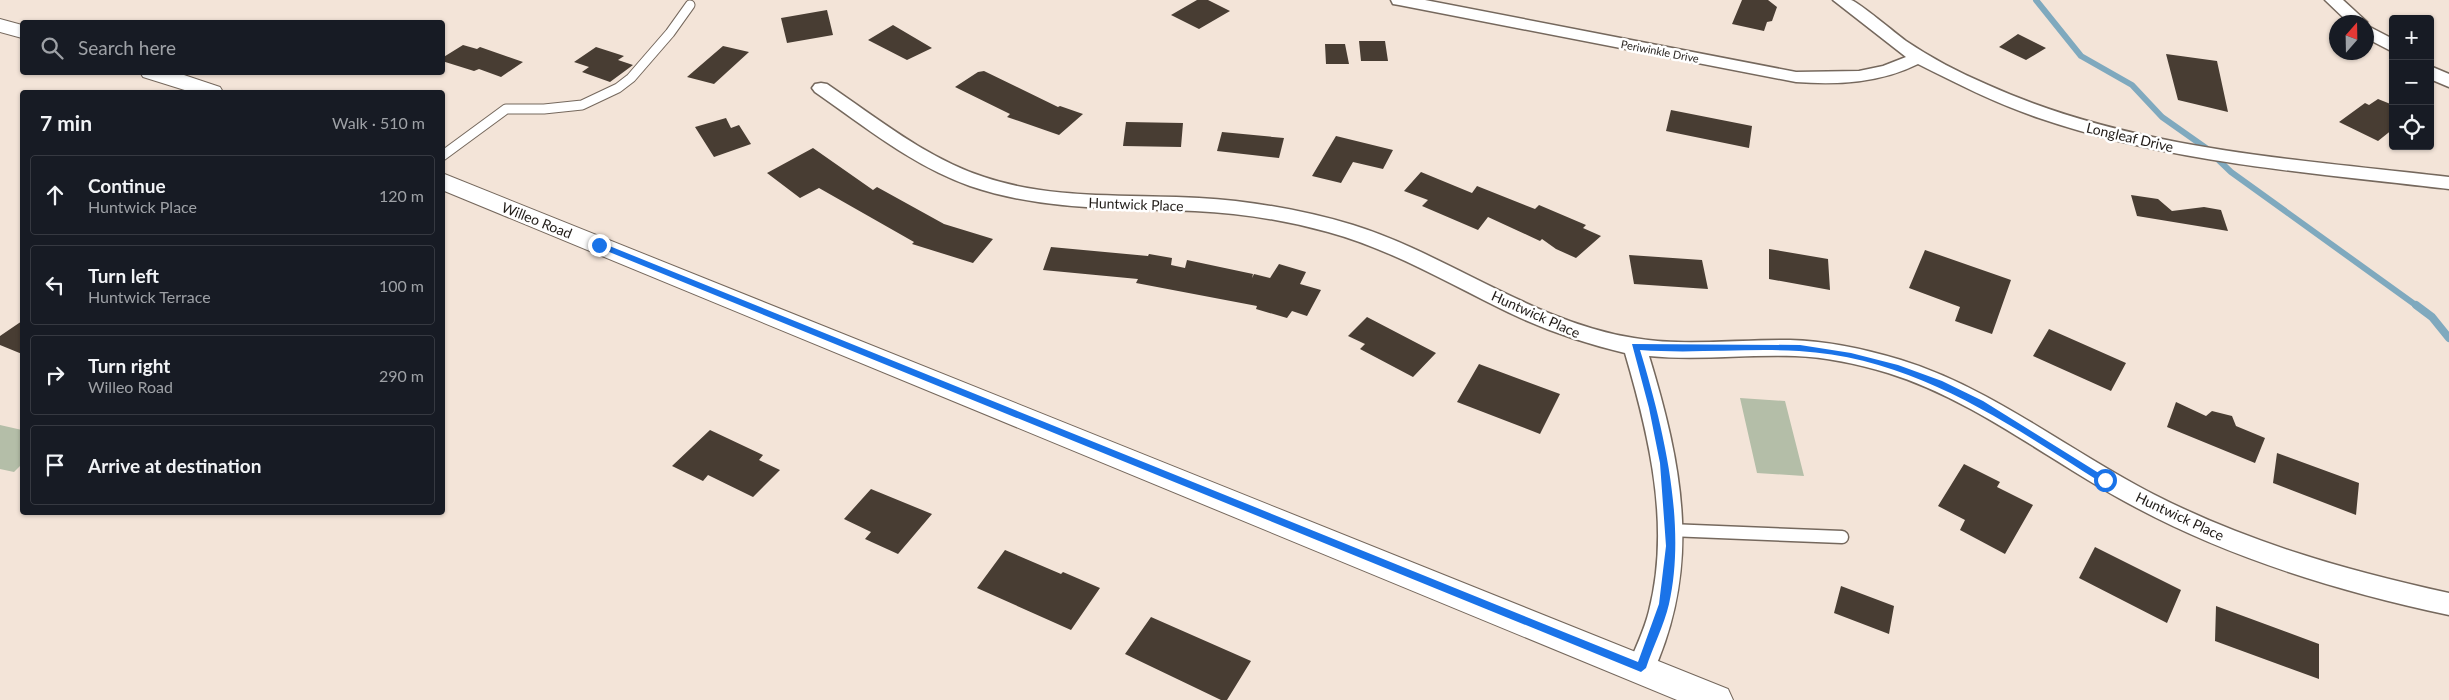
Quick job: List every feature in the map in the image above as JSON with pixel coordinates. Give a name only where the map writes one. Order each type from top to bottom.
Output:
[{"type":"street","name":"Periwinkle Drive","points":[[1399,0],[1796,77],[1832,79],[1868,76],[1900,68],[1919,57]]},
{"type":"street","name":"Longleaf Drive","points":[[1841,0],[1879,30],[1919,57],[1965,82],[2018,105],[2076,124],[2136,141],[2213,154],[2449,183]]},
{"type":"street","points":[[2333,0],[2350,15]]},
{"type":"street","points":[[0,25],[20,31]]},
{"type":"street","points":[[2374,35],[2389,44]]},
{"type":"street","points":[[2434,73],[2449,82]]},
{"type":"street","points":[[160,75],[206,90]]},
{"type":"street","name":"Huntwick Place","points":[[821,88],[919,155],[947,170],[978,182],[1018,193],[1060,200],[1226,207],[1308,220],[1352,232],[1394,248],[1561,327],[1595,339],[1635,346],[1670,349],[1800,348],[1851,356],[1898,368],[1939,383],[1980,403],[2105,480],[2184,521],[2288,563],[2387,592],[2449,604]]},
{"type":"street","name":"Willeo Road","points":[[445,182],[1716,700]]},
{"type":"street","points":[[1635,346],[1654,408],[1665,463],[1670,546],[1664,604],[1641,668]]},
{"type":"lane","points":[[445,154],[506,109],[544,109],[582,105],[618,88],[631,78],[664,40],[690,5]]},
{"type":"lane","points":[[1669,530],[1842,537]]},
{"type":"green space","points":[[1740,398],[1785,401],[1804,476],[1757,473]]},
{"type":"green space","points":[[0,425],[20,430],[20,466],[14,472],[0,469]]},
{"type":"building","points":[[1197,0],[1208,0],[1230,11],[1199,29],[1171,15]]},
{"type":"building","points":[[1742,0],[1768,0],[1777,7],[1772,21],[1767,22],[1764,31],[1732,24]]},
{"type":"building","points":[[827,10],[833,35],[787,43],[781,18]]},
{"type":"building","points":[[893,25],[932,48],[907,60],[868,40]]},
{"type":"building","points":[[2018,34],[2046,48],[2026,60],[1999,47]]},
{"type":"building","points":[[1359,41],[1385,41],[1388,61],[1361,61]]},
{"type":"building","points":[[1325,44],[1345,44],[1349,64],[1326,64]]},
{"type":"building","points":[[463,45],[477,49],[480,47],[523,62],[501,77],[479,69],[474,71],[445,62],[445,56]]},
{"type":"building","points":[[723,46],[749,52],[714,84],[687,77]]},
{"type":"building","points":[[596,47],[624,56],[618,60],[633,65],[610,82],[582,72],[589,67],[574,62]]},
{"type":"building","points":[[2166,54],[2217,61],[2228,112],[2178,100]]},
{"type":"building","points":[[984,71],[1058,107],[1060,106],[1083,114],[1059,135],[1007,117],[1010,114],[955,87],[978,72]]},
{"type":"building","points":[[2378,99],[2389,103],[2389,132],[2378,141],[2339,122],[2365,103],[2369,105]]},
{"type":"building","points":[[1671,110],[1752,126],[1749,148],[1666,131]]},
{"type":"building","points":[[726,118],[731,128],[739,125],[751,144],[714,157],[695,127]]},
{"type":"building","points":[[1126,122],[1183,123],[1181,147],[1123,146]]},
{"type":"building","points":[[1222,132],[1284,138],[1279,158],[1217,151]]},
{"type":"building","points":[[1336,136],[1393,150],[1383,169],[1353,162],[1341,183],[1312,176]]},
{"type":"building","points":[[813,148],[873,190],[877,187],[944,224],[993,239],[973,263],[912,244],[914,242],[819,188],[800,198],[767,173]]},
{"type":"building","points":[[1421,172],[1472,193],[1477,186],[1535,209],[1539,205],[1586,225],[1583,228],[1601,236],[1576,258],[1556,249],[1542,239],[1540,241],[1488,217],[1478,230],[1422,206],[1428,200],[1404,191]]},
{"type":"building","points":[[2131,195],[2158,199],[2172,211],[2204,207],[2221,210],[2228,231],[2137,216]]},
{"type":"building","points":[[1051,247],[1148,256],[1149,254],[1172,258],[1171,265],[1185,268],[1187,260],[1253,274],[1252,278],[1254,274],[1270,278],[1279,264],[1306,272],[1300,284],[1321,290],[1307,316],[1292,311],[1287,318],[1256,309],[1257,306],[1136,283],[1138,279],[1043,270]]},
{"type":"building","points":[[1769,249],[1828,259],[1830,290],[1769,279]]},
{"type":"building","points":[[1925,250],[2011,280],[1992,334],[1955,321],[1960,307],[1909,288]]},
{"type":"building","points":[[1629,255],[1702,260],[1708,289],[1634,284]]},
{"type":"building","points":[[1367,317],[1436,353],[1413,377],[1360,349],[1365,344],[1348,336]]},
{"type":"building","points":[[20,322],[20,353],[0,345],[0,336]]},
{"type":"building","points":[[2049,329],[2126,363],[2111,391],[2033,356]]},
{"type":"building","points":[[1479,364],[1560,394],[1540,434],[1457,402]]},
{"type":"building","points":[[2176,402],[2206,416],[2212,411],[2232,416],[2236,426],[2265,438],[2255,463],[2167,427]]},
{"type":"building","points":[[710,430],[763,455],[759,460],[780,470],[753,497],[708,475],[703,481],[672,466]]},
{"type":"building","points":[[2277,453],[2359,483],[2356,515],[2273,483]]},
{"type":"building","points":[[1964,464],[2000,482],[1997,487],[2033,505],[2005,554],[1960,530],[1965,520],[1938,506]]},
{"type":"building","points":[[871,489],[932,514],[898,554],[865,539],[871,532],[844,519]]},
{"type":"building","points":[[2095,547],[2181,590],[2167,623],[2079,578]]},
{"type":"building","points":[[1005,550],[1100,588],[1071,630],[977,588]]},
{"type":"building","points":[[1841,586],[1894,606],[1889,634],[1834,613]]},
{"type":"building","points":[[2216,606],[2319,644],[2319,679],[2215,641]]},
{"type":"building","points":[[1151,617],[1251,661],[1227,700],[1221,700],[1125,654]]},
{"type":"waterway","points":[[2036,0],[2081,56],[2132,85],[2162,117],[2206,148],[2231,172],[2417,306]]},
{"type":"waterway","points":[[2416,305],[2432,317],[2449,338]]},
{"type":"route","points":[[599,245],[1641,668],[1664,604],[1670,546],[1665,463],[1654,408],[1635,346],[1670,349],[1800,348],[1851,356],[1898,368],[1939,383],[1980,403],[2105,480]]}]
